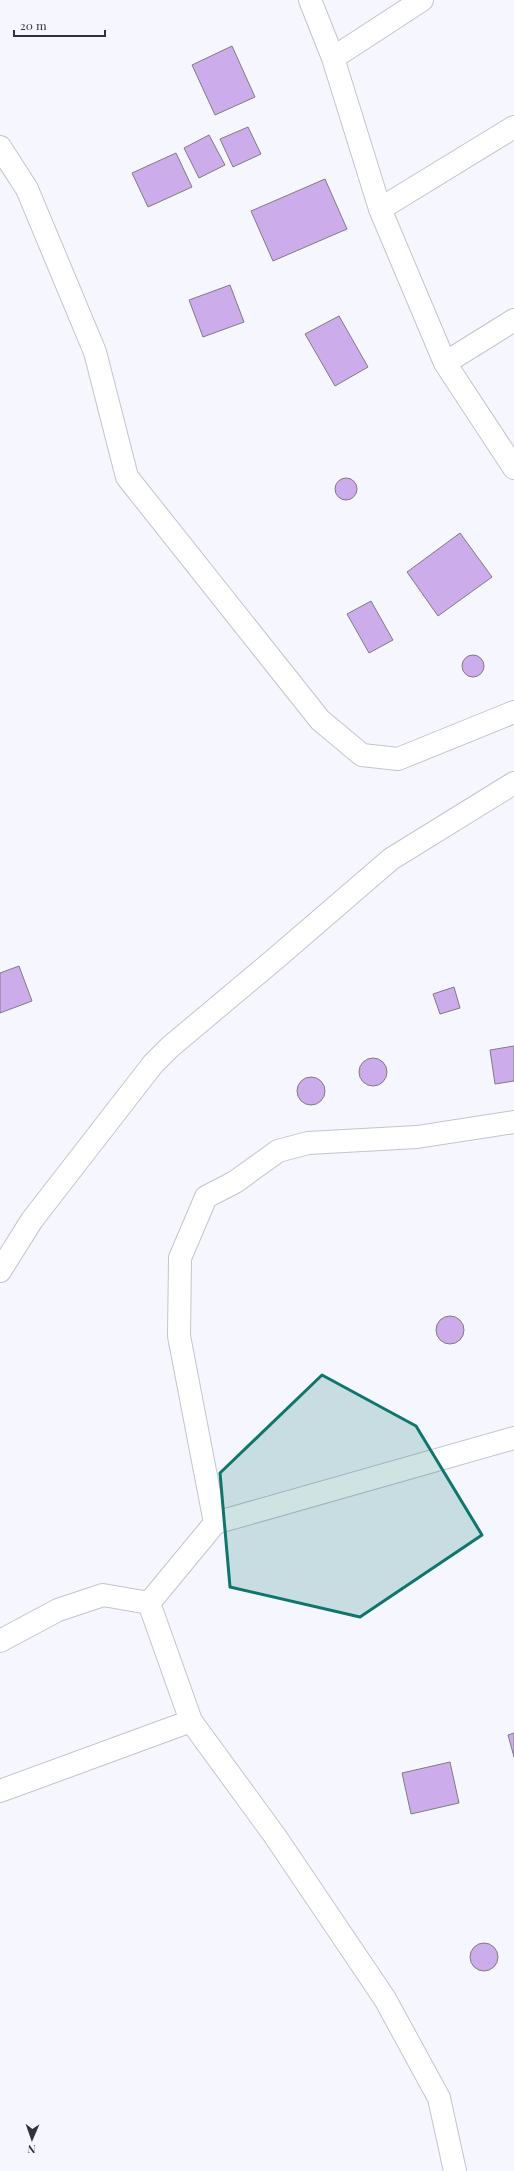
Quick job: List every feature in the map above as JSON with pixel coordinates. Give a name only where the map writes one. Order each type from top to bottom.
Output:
[{"type":"street","points":[[310,0],[333,58],[380,209],[445,363],[514,468]]},
{"type":"street","points":[[333,58],[422,0]]},
{"type":"street","points":[[380,209],[514,127]]},
{"type":"street","points":[[0,147],[27,189],[95,352],[128,476],[320,720],[362,755],[398,759],[514,712]]},
{"type":"street","points":[[445,363],[514,320]]},
{"type":"street","points":[[0,1271],[32,1220],[153,1064],[170,1047],[275,959],[391,858],[514,783]]},
{"type":"street","points":[[215,1523],[179,1336],[180,1258],[206,1197],[234,1182],[278,1151],[308,1143],[418,1137],[514,1122]]},
{"type":"street","points":[[149,1603],[215,1523],[514,1438]]},
{"type":"street","points":[[0,1641],[58,1610],[103,1595],[149,1603]]},
{"type":"street","points":[[149,1603],[191,1721],[275,1836],[385,1999],[439,2098],[455,2171]]},
{"type":"street","points":[[0,1791],[191,1721]]},
{"type":"highlighted area","points":[[322,1375],[416,1426],[482,1535],[360,1617],[230,1587],[220,1473]]},
{"type":"building","points":[[232,46],[255,97],[215,115],[192,65]]},
{"type":"building","points":[[248,127],[261,154],[233,167],[220,139]]},
{"type":"building","points":[[209,135],[225,165],[199,178],[184,148]]},
{"type":"building","points":[[176,153],[192,187],[148,207],[132,173]]},
{"type":"building","points":[[325,179],[347,229],[273,261],[251,211]]},
{"type":"building","points":[[230,285],[244,322],[203,337],[189,300]]},
{"type":"building","points":[[339,316],[368,367],[335,386],[305,334]]},
{"type":"building","points":[[346,478],[350,479],[356,485],[356,493],[350,499],[346,500],[342,499],[336,493],[335,489],[336,485],[342,479]]},
{"type":"building","points":[[460,533],[492,577],[438,616],[407,572]]},
{"type":"building","points":[[371,601],[393,640],[369,653],[347,614]]},
{"type":"building","points":[[473,655],[477,656],[483,662],[483,670],[477,676],[473,677],[469,676],[463,670],[462,666],[463,662],[469,656]]},
{"type":"building","points":[[19,966],[32,1001],[0,1013],[0,973]]},
{"type":"building","points":[[454,987],[460,1008],[440,1014],[433,994]]},
{"type":"building","points":[[514,1046],[514,1081],[495,1084],[490,1050]]},
{"type":"building","points":[[373,1058],[379,1059],[383,1062],[386,1066],[386,1078],[383,1082],[379,1085],[373,1086],[367,1085],[363,1082],[360,1078],[359,1072],[360,1066],[363,1062],[367,1059]]},
{"type":"building","points":[[311,1077],[317,1078],[321,1081],[324,1085],[324,1097],[321,1101],[317,1104],[311,1105],[305,1104],[301,1101],[298,1097],[297,1091],[298,1085],[301,1081],[305,1078]]},
{"type":"building","points":[[450,1316],[456,1317],[460,1320],[463,1324],[463,1336],[460,1340],[456,1343],[450,1344],[444,1343],[440,1340],[437,1336],[436,1330],[437,1324],[440,1320],[444,1317]]},
{"type":"building","points":[[514,1733],[514,1757],[508,1735]]},
{"type":"building","points":[[450,1762],[459,1803],[411,1814],[402,1773]]},
{"type":"building","points":[[484,1943],[490,1944],[494,1947],[497,1951],[497,1963],[494,1967],[490,1970],[484,1971],[478,1970],[474,1967],[471,1963],[470,1957],[471,1951],[474,1947],[478,1944]]}]
